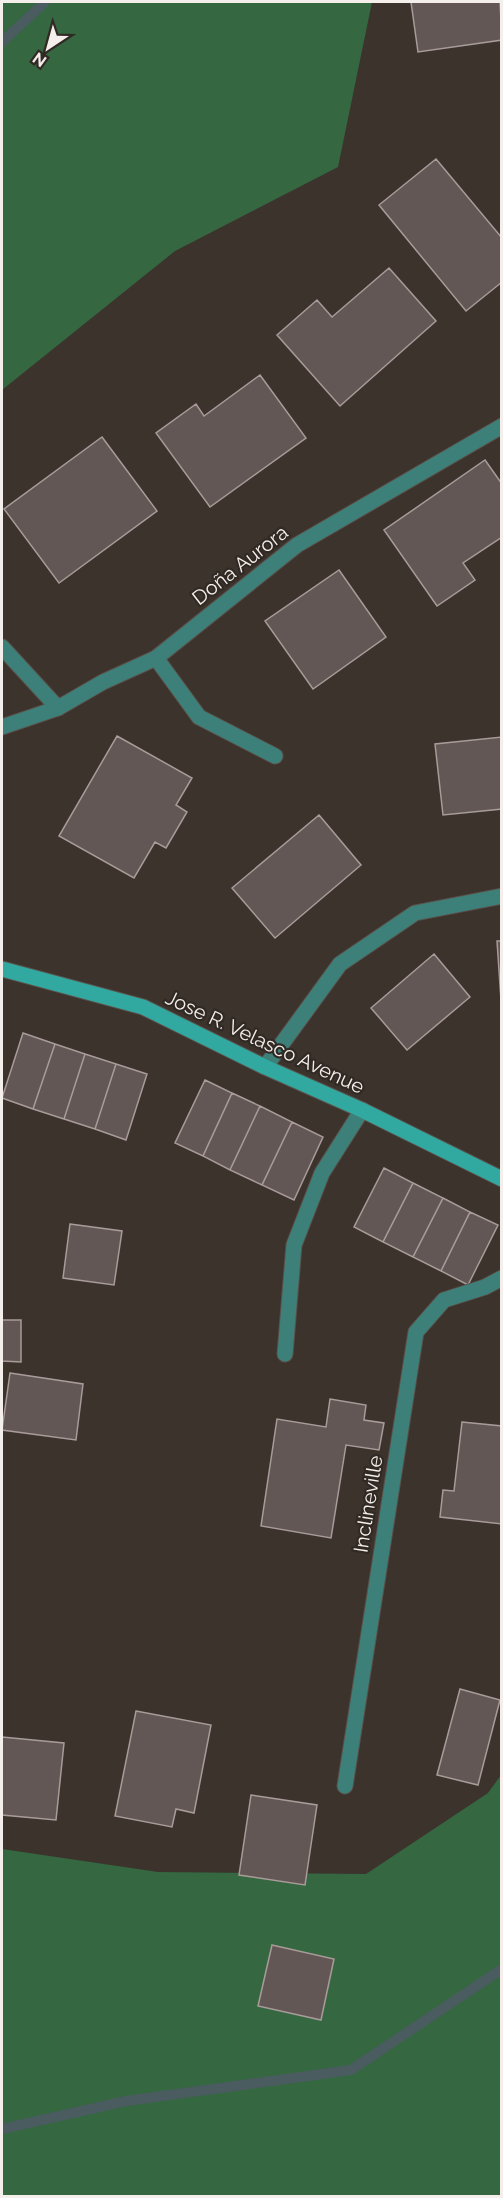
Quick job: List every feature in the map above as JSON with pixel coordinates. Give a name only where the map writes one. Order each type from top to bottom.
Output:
[{"type":"main road","name":"Jose R. Velasco Avenue","points":[[2,969],[143,1007],[265,1067],[362,1110],[501,1179]]},
{"type":"street","name":"Doña Aurora","points":[[2,727],[58,708],[103,682],[156,658],[297,545],[501,426]]},
{"type":"street","points":[[2,647],[58,708]]},
{"type":"street","points":[[156,658],[199,717],[275,756]]},
{"type":"street","points":[[265,1067],[340,964],[415,914],[501,896]]},
{"type":"street","points":[[285,1354],[294,1245],[322,1173],[362,1110]]},
{"type":"street","name":"Inclineville","points":[[345,1786],[416,1332],[444,1300],[484,1287],[501,1278]]},
{"type":"green space","points":[[2,2],[372,2],[338,167],[175,251],[2,390]]},
{"type":"green space","points":[[501,1775],[501,2196],[2,2196],[2,1849],[158,1872],[366,1874],[488,1793]]},
{"type":"building","points":[[411,2],[500,2],[502,40],[418,52]]},
{"type":"building","points":[[436,159],[502,238],[502,282],[466,311],[379,205]]},
{"type":"building","points":[[389,268],[436,321],[340,406],[277,335],[317,300],[332,317]]},
{"type":"building","points":[[260,375],[306,438],[210,507],[156,433],[196,404],[204,416]]},
{"type":"building","points":[[102,437],[157,511],[59,583],[4,509]]},
{"type":"building","points":[[485,460],[502,484],[502,537],[463,563],[475,580],[437,606],[384,530]]},
{"type":"building","points":[[339,570],[386,637],[313,689],[265,621]]},
{"type":"building","points":[[117,736],[192,778],[176,805],[187,812],[166,848],[155,842],[134,878],[59,836]]},
{"type":"building","points":[[502,737],[502,809],[443,815],[435,744]]},
{"type":"building","points":[[319,815],[361,865],[275,938],[232,888]]},
{"type":"building","points":[[497,941],[502,941],[502,1000],[501,1000]]},
{"type":"building","points":[[434,954],[470,997],[407,1050],[371,1008]]},
{"type":"building","points":[[23,1033],[55,1044],[33,1109],[2,1098]]},
{"type":"building","points":[[55,1044],[85,1054],[64,1119],[33,1109]]},
{"type":"building","points":[[85,1054],[116,1064],[95,1129],[64,1119]]},
{"type":"building","points":[[116,1064],[147,1074],[126,1140],[95,1129]]},
{"type":"building","points":[[205,1080],[232,1093],[203,1156],[175,1143]]},
{"type":"building","points":[[232,1093],[260,1106],[230,1170],[203,1156]]},
{"type":"building","points":[[260,1106],[292,1122],[262,1185],[230,1170]]},
{"type":"building","points":[[292,1122],[323,1137],[294,1200],[262,1185]]},
{"type":"building","points":[[384,1168],[413,1183],[383,1242],[354,1227]]},
{"type":"building","points":[[413,1183],[443,1198],[413,1257],[383,1242]]},
{"type":"building","points":[[443,1198],[470,1212],[441,1271],[413,1257]]},
{"type":"building","points":[[470,1212],[498,1225],[468,1285],[441,1271]]},
{"type":"building","points":[[70,1224],[122,1231],[114,1285],[63,1278]]},
{"type":"building","points":[[2,1320],[21,1320],[21,1362],[2,1361]]},
{"type":"building","points":[[10,1373],[83,1384],[76,1440],[2,1430]]},
{"type":"building","points":[[330,1399],[366,1405],[364,1420],[384,1423],[379,1450],[346,1445],[331,1538],[261,1526],[277,1419],[326,1427]]},
{"type":"building","points":[[462,1422],[502,1426],[502,1524],[440,1517],[443,1490],[454,1491]]},
{"type":"building","points":[[460,1689],[500,1700],[478,1785],[437,1775]]},
{"type":"building","points":[[136,1711],[211,1725],[194,1813],[176,1809],[172,1827],[115,1816]]},
{"type":"building","points":[[2,1737],[64,1743],[56,1820],[2,1815]]},
{"type":"building","points":[[251,1795],[317,1805],[305,1885],[239,1875]]},
{"type":"building","points":[[272,1945],[334,1959],[321,2020],[258,2006]]},
{"type":"waterway","points":[[2,42],[45,2]]},
{"type":"waterway","points":[[2,2129],[126,2101],[351,2070],[502,1969]]}]
